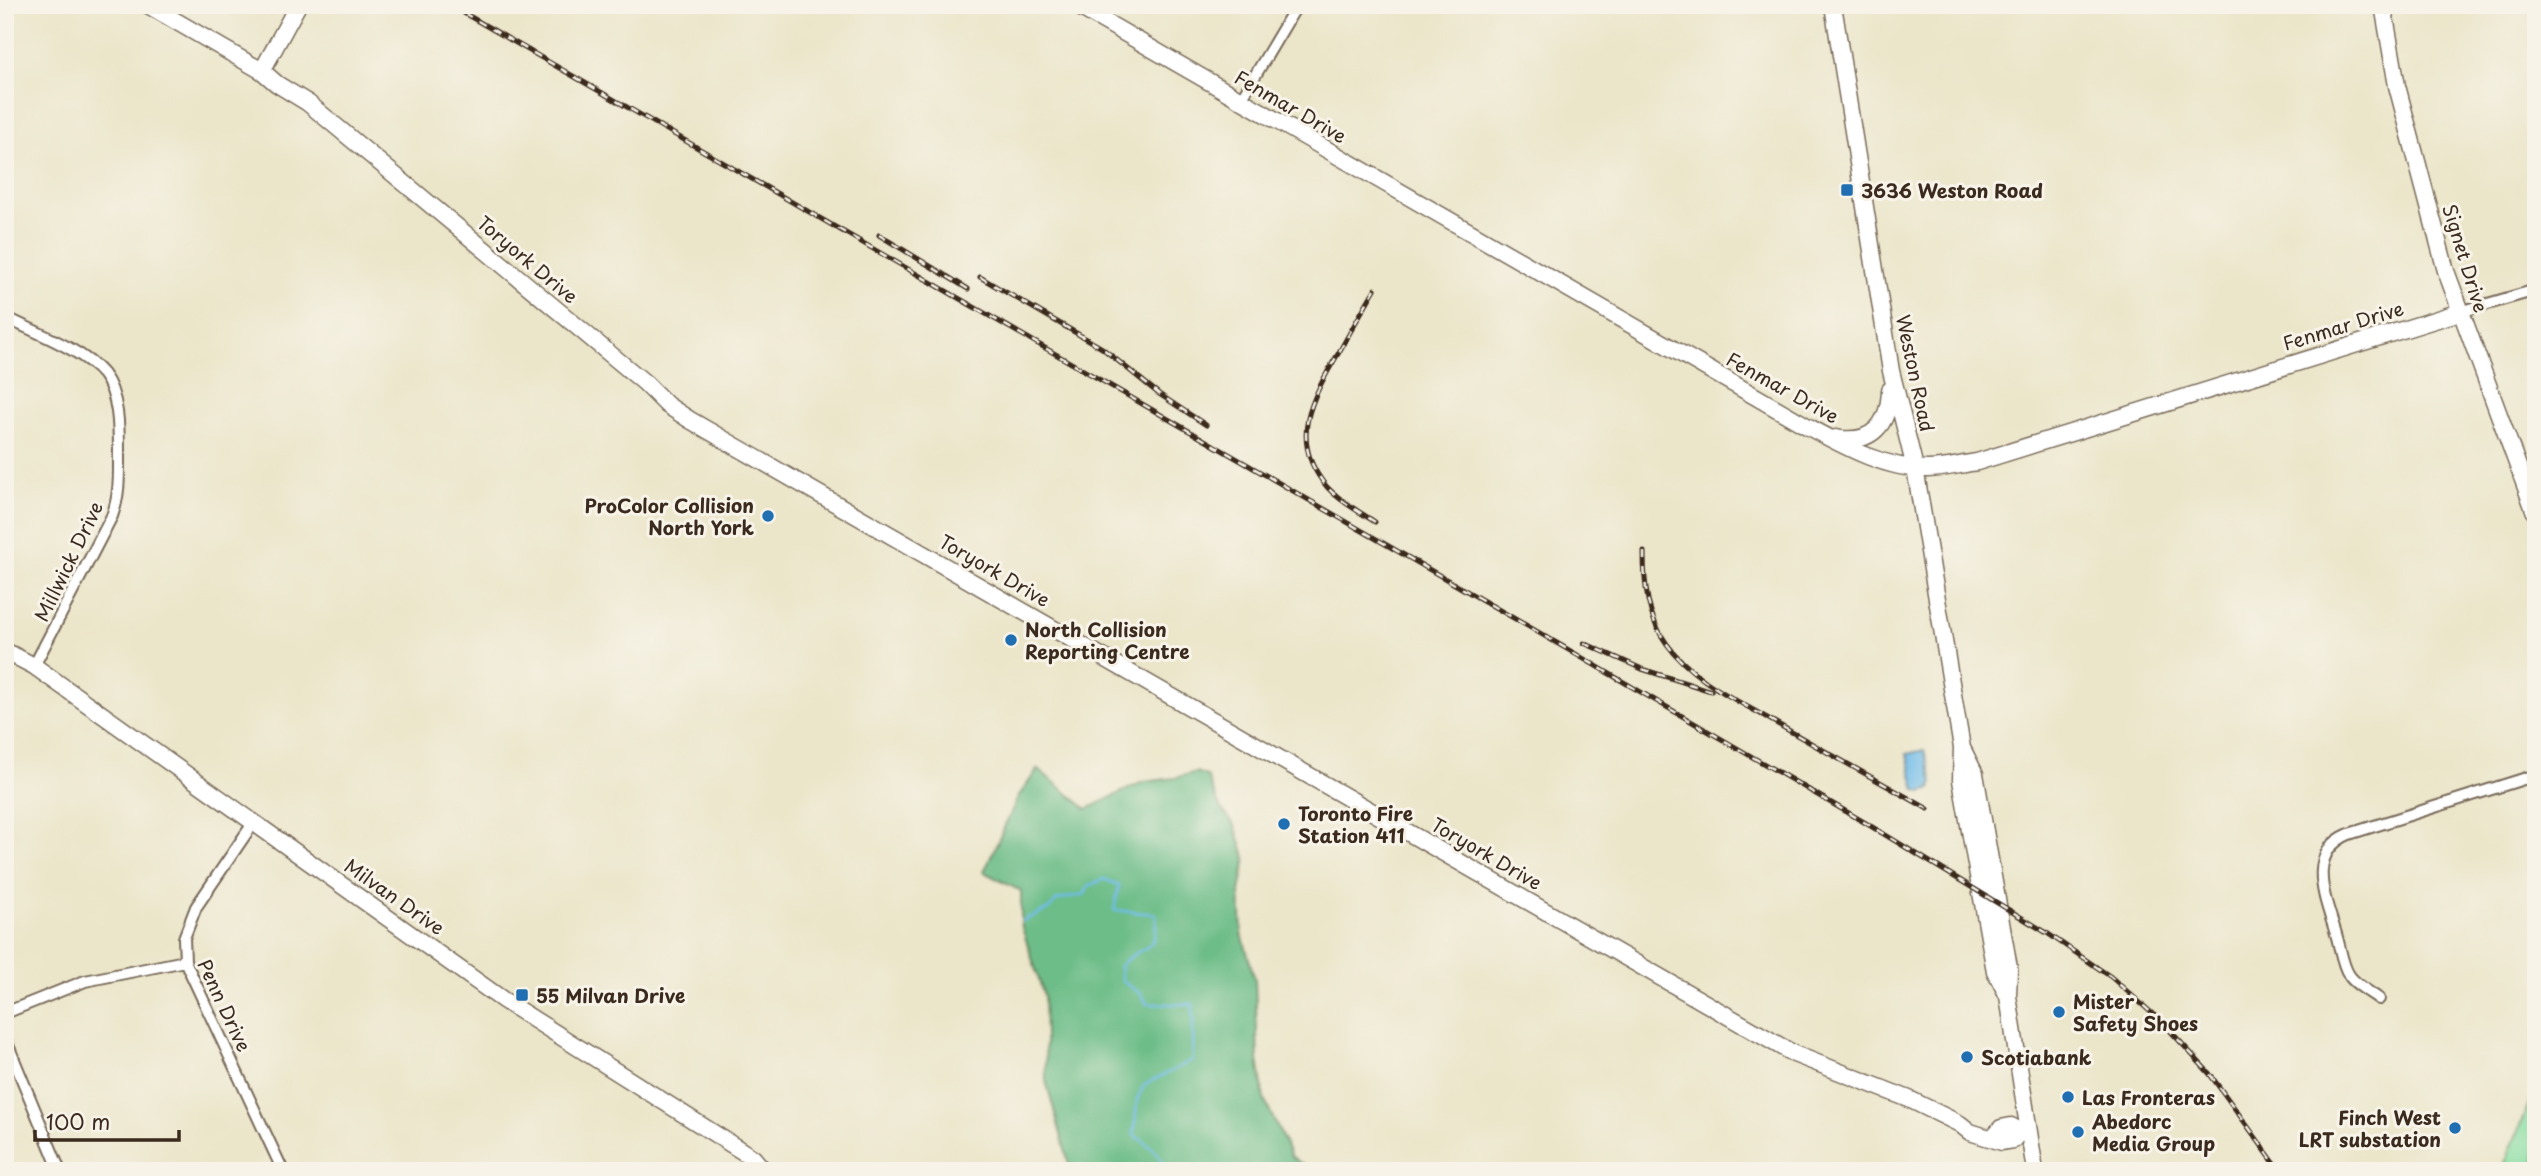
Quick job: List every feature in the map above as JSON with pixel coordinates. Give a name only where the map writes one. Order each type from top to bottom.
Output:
[{"type":"street","name":"Toryork Drive","points":[[148,5],[262,71],[277,84],[308,103],[645,383],[667,405],[690,420],[1794,1054],[1909,1098],[1960,1124],[1970,1132],[1992,1138],[2001,1128],[2011,1126],[2023,1130]]},
{"type":"street","points":[[262,71],[298,5]]},
{"type":"street","name":"Fenmar Drive","points":[[1076,5],[1805,425],[1858,453],[1915,468],[1930,469],[1976,462],[2536,290]]},
{"type":"street","points":[[1240,101],[1297,5]]},
{"type":"street","name":"Weston Road","points":[[1833,5],[1891,371],[1915,468],[1962,748],[1975,774],[2009,968],[2008,996],[2023,1130],[2035,1171]]},
{"type":"street","name":"Signet Drive","points":[[2383,5],[2397,86],[2460,312],[2536,515]]},
{"type":"street","name":"Millwick Drive","points":[[5,317],[67,348],[104,375],[114,398],[119,434],[119,492],[113,516],[34,666]]},
{"type":"street","points":[[1827,436],[1857,440],[1880,425],[1889,409],[1891,371]]},
{"type":"street","name":"Milvan Drive","points":[[5,651],[34,666],[503,1000],[753,1158],[764,1171]]},
{"type":"street","points":[[2378,999],[2349,976],[2321,883],[2322,865],[2328,850],[2349,834],[2536,775]]},
{"type":"street","name":"Penn Drive","points":[[254,822],[196,907],[184,938],[185,961],[284,1171]]},
{"type":"street","points":[[5,1013],[85,981],[185,961]]},
{"type":"street","points":[[5,1038],[60,1171]]},
{"type":"green space","points":[[1038,769],[1087,809],[1143,782],[1196,772],[1207,776],[1219,805],[1235,826],[1246,859],[1240,892],[1242,934],[1255,980],[1258,1059],[1264,1099],[1291,1156],[1311,1171],[1071,1171],[1046,1081],[1044,996],[1021,924],[1021,891],[984,872],[1018,797]]},
{"type":"green space","points":[[2536,1086],[2536,1171],[2502,1171]]},
{"type":"water","points":[[1924,750],[1933,782],[1931,789],[1923,792],[1916,790],[1907,754]]},
{"type":"waterway","points":[[1022,921],[1049,909],[1057,900],[1085,894],[1088,886],[1104,879],[1119,885],[1114,910],[1155,914],[1156,928],[1151,943],[1120,966],[1122,981],[1141,994],[1147,1004],[1193,1004],[1193,1060],[1144,1085],[1137,1099],[1134,1135],[1157,1154],[1164,1171]]},
{"type":"railway","points":[[450,5],[1543,635],[1864,822],[2047,933],[2111,977],[2163,1023],[2209,1073],[2280,1171]]},
{"type":"railway","points":[[879,235],[968,289]]},
{"type":"railway","points":[[980,277],[1102,348],[1159,394],[1206,425]]},
{"type":"railway","points":[[1375,289],[1320,387],[1308,419],[1306,436],[1308,453],[1315,470],[1327,487],[1375,522]]},
{"type":"railway","points":[[1644,552],[1646,588],[1655,623],[1667,644],[1688,668],[1727,695],[1928,809]]},
{"type":"railway","points":[[1584,643],[1642,669],[1711,691]]},
{"type":"place","name":"3636 Weston Road","points":[[1847,190]]},
{"type":"place","name":"ProColor Collision North York","points":[[768,516]]},
{"type":"place","name":"North Collision Reporting Centre","points":[[1011,640]]},
{"type":"place","name":"Toronto Fire Station 411","points":[[1284,824]]},
{"type":"place","name":"55 Milvan Drive","points":[[522,995]]},
{"type":"place","name":"Mister Safety Shoes","points":[[2059,1012]]},
{"type":"place","name":"Scotiabank","points":[[1967,1057]]},
{"type":"place","name":"Las Fronteras","points":[[2068,1097]]},
{"type":"place","name":"Finch West LRT substation","points":[[2455,1128]]},
{"type":"place","name":"Abedorc Media Group","points":[[2078,1132]]}]
